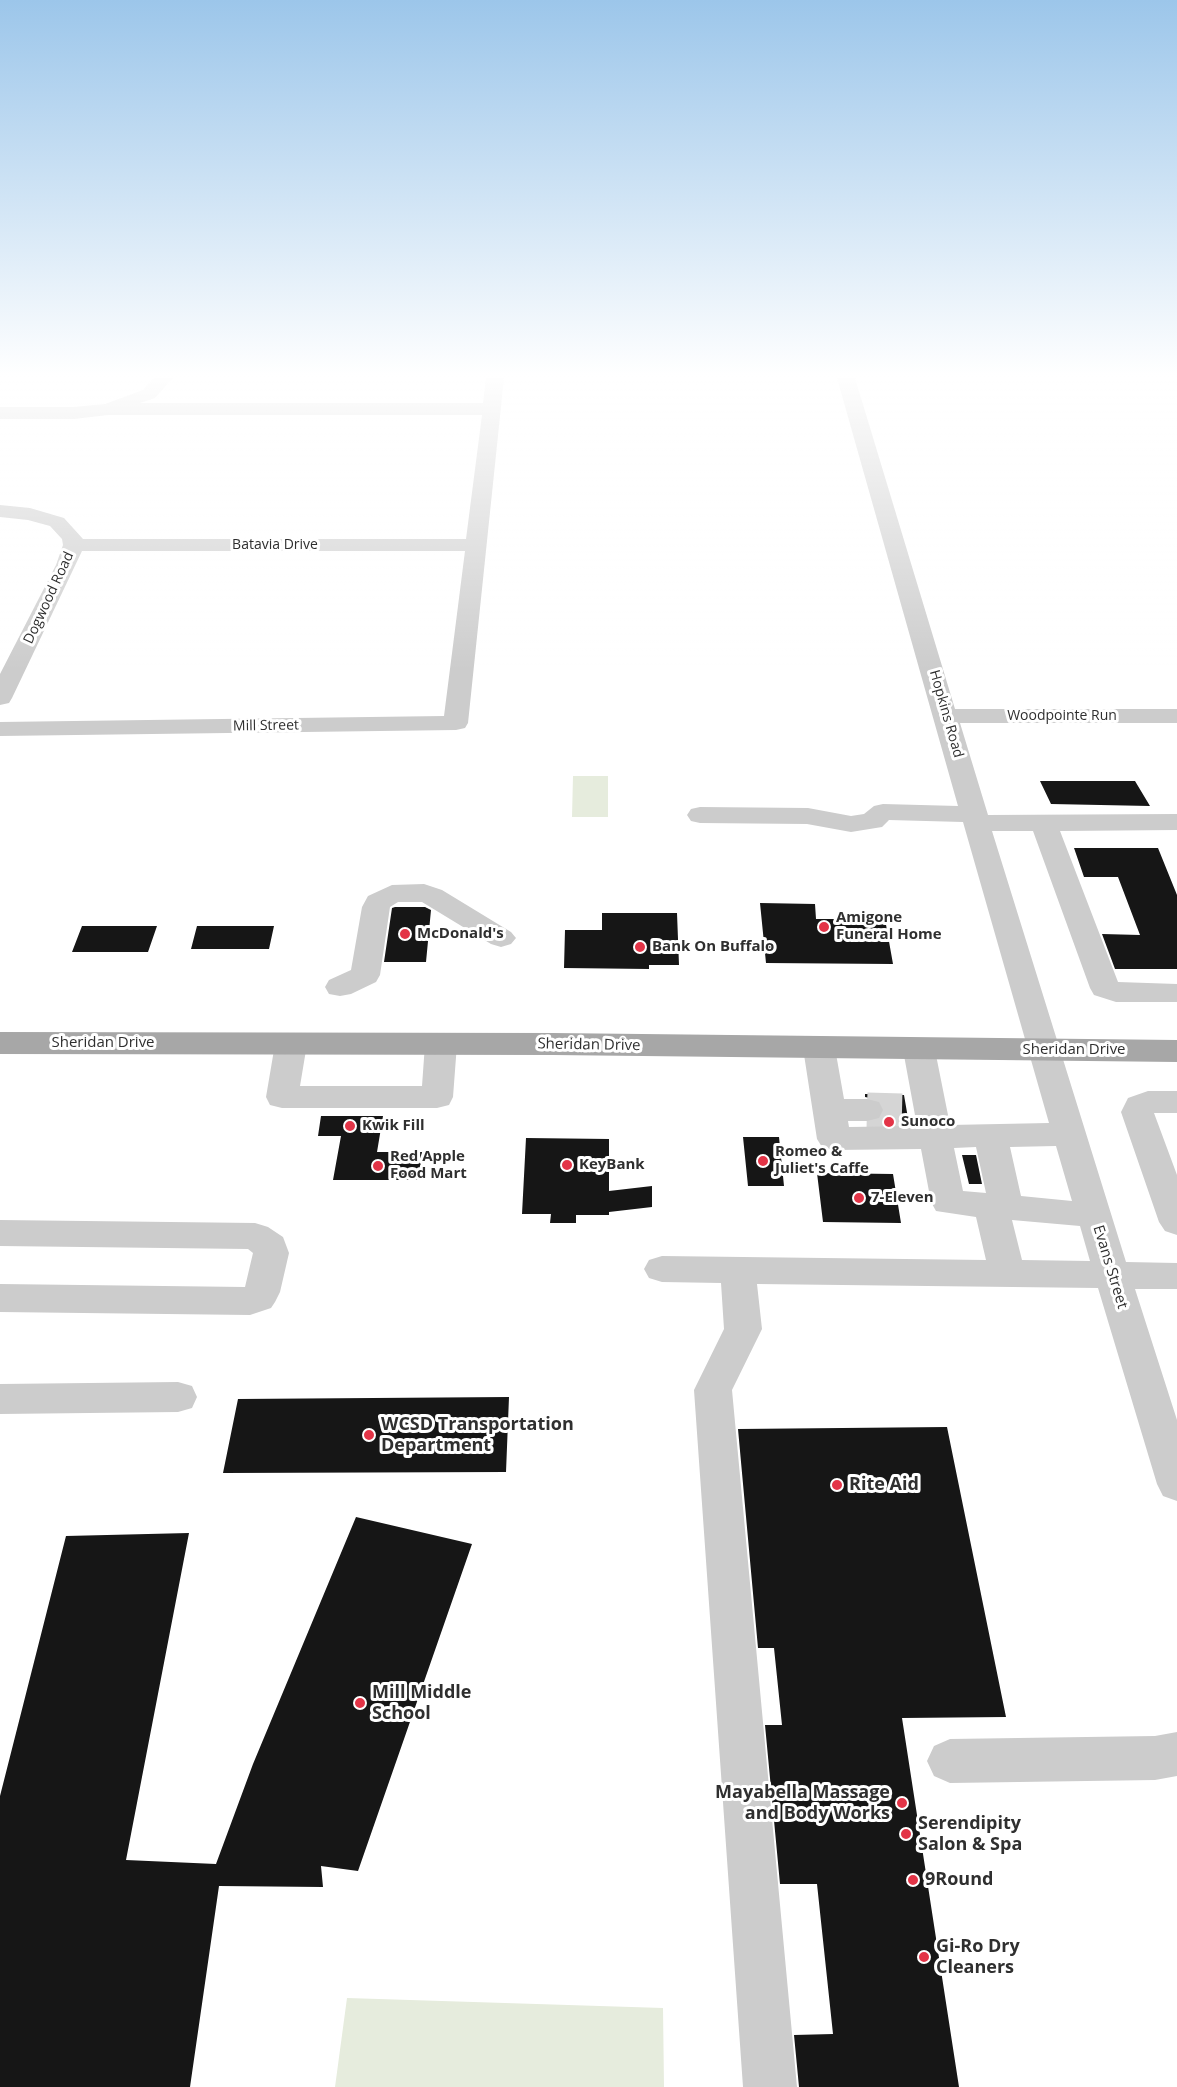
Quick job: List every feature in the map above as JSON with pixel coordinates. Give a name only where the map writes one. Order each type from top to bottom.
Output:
[{"type":"main road","name":"Sheridan Drive","points":[[0,1042],[1177,1051]]},
{"type":"street","points":[[477,545],[485,475]]},
{"type":"street","name":"Hopkins Road","points":[[875,475],[1043,1050]]},
{"type":"street","name":"Dogwood Road","points":[[0,511],[30,514],[57,522],[72,537],[74,545],[67,565],[0,698]]},
{"type":"street","name":"Batavia Drive","points":[[74,545],[477,545]]},
{"type":"street","name":"Mill Street","points":[[0,729],[456,723],[463,648],[477,545]]},
{"type":"street","name":"Woodpointe Run","points":[[946,716],[1177,716]]},
{"type":"street","points":[[700,814],[808,816],[851,824],[872,820],[883,812],[1043,822],[1177,822]]},
{"type":"street","points":[[1043,822],[1105,988],[1116,993],[1177,993]]},
{"type":"street","points":[[340,987],[365,975],[376,907],[378,902],[392,894],[424,893],[432,896],[501,938]]},
{"type":"street","points":[[291,1044],[282,1096],[436,1097],[441,1044]]},
{"type":"street","points":[[819,1048],[834,1139],[921,1111],[990,1137],[1069,1134]]},
{"type":"street","points":[[919,1050],[921,1111],[948,1202],[1094,1215]]},
{"type":"street","name":"Evans Street","points":[[1043,1050],[1177,1484]]},
{"type":"street","points":[[1177,1102],[1148,1102],[1140,1106],[1137,1112],[1177,1222]]},
{"type":"street","points":[[828,1103],[866,1104]]},
{"type":"street","points":[[990,1137],[1007,1274]]},
{"type":"street","points":[[0,1233],[255,1236],[270,1246],[271,1253],[262,1292],[258,1298],[250,1300],[0,1298]]},
{"type":"street","points":[[662,1269],[1177,1276]]},
{"type":"street","points":[[738,1270],[743,1329],[713,1390],[770,2087]]},
{"type":"street","points":[[0,1399],[178,1397]]},
{"type":"street","points":[[950,1761],[1155,1758],[1177,1754]]},
{"type":"green space","points":[[573,776],[608,776],[608,817],[572,817]]},
{"type":"green space","points":[[347,1998],[663,2008],[664,2087],[335,2087]]},
{"type":"building","points":[[1040,781],[1135,781],[1150,806],[1051,804]]},
{"type":"building","points":[[1074,848],[1158,848],[1177,895],[1177,969],[1115,969],[1102,934],[1140,935],[1118,877],[1084,877]]},
{"type":"building","name":"Amigone Funeral Home","points":[[760,903],[815,904],[816,919],[885,919],[893,964],[766,963]]},
{"type":"building","name":"McDonald's","points":[[425,907],[431,910],[426,962],[384,962],[392,908]]},
{"type":"building","name":"Bank On Buffalo","points":[[602,913],[677,913],[679,965],[649,965],[649,969],[564,968],[565,930],[602,930]]},
{"type":"building","points":[[82,926],[157,926],[148,952],[72,952]]},
{"type":"building","points":[[197,926],[274,926],[269,949],[191,949]]},
{"type":"building","points":[[865,1094],[904,1095],[909,1124],[869,1124],[881,1119],[885,1109],[880,1100],[865,1097]]},
{"type":"building","points":[[321,1116],[383,1116],[377,1152],[422,1152],[419,1180],[333,1180],[341,1136],[318,1136]]},
{"type":"building","name":"Romeo & Juliet's Caffe","points":[[743,1137],[779,1137],[784,1186],[748,1186]]},
{"type":"building","name":"KeyBank","points":[[526,1138],[609,1139],[609,1191],[652,1186],[652,1207],[609,1212],[609,1215],[576,1215],[576,1223],[550,1223],[551,1214],[522,1214]]},
{"type":"building","points":[[962,1155],[976,1155],[982,1184],[969,1184]]},
{"type":"building","name":"7-Eleven","points":[[817,1173],[893,1174],[901,1223],[823,1222]]},
{"type":"building","name":"WCSD Transportation Department","points":[[509,1397],[506,1472],[223,1473],[238,1399]]},
{"type":"building","points":[[947,1427],[1006,1717],[902,1718],[959,2087],[799,2087],[794,2035],[833,2034],[817,1884],[780,1884],[765,1725],[782,1725],[774,1648],[758,1648],[738,1429]]},
{"type":"building","name":"Mill Middle School","points":[[356,1517],[472,1544],[358,1871],[321,1866],[323,1887],[219,1886],[190,2087],[0,2087],[0,1796],[66,1536],[189,1533],[126,1860],[216,1864],[253,1764]]},
{"type":"tunnel","points":[[867,1110],[906,1111]]},
{"type":"place","name":"Amigone Funeral Home","points":[[824,927]]},
{"type":"place","name":"McDonald's","points":[[405,934]]},
{"type":"place","name":"Bank On Buffalo","points":[[640,947]]},
{"type":"place","name":"Sunoco","points":[[889,1122]]},
{"type":"place","name":"Kwik Fill","points":[[350,1126]]},
{"type":"place","name":"Romeo & Juliet's Caffe","points":[[763,1161]]},
{"type":"place","name":"KeyBank","points":[[567,1165]]},
{"type":"place","name":"Red Apple Food Mart","points":[[378,1166]]},
{"type":"place","name":"7-Eleven","points":[[859,1198]]},
{"type":"place","name":"WCSD Transportation Department","points":[[369,1435]]},
{"type":"place","name":"Rite Aid","points":[[837,1485]]},
{"type":"place","name":"Mill Middle School","points":[[360,1703]]},
{"type":"place","name":"Mayabella Massage and Body Works","points":[[902,1803]]},
{"type":"place","name":"Serendipity Salon & Spa","points":[[906,1834]]},
{"type":"place","name":"9Round","points":[[913,1880]]},
{"type":"place","name":"Gi-Ro Dry Cleaners","points":[[924,1957]]}]
